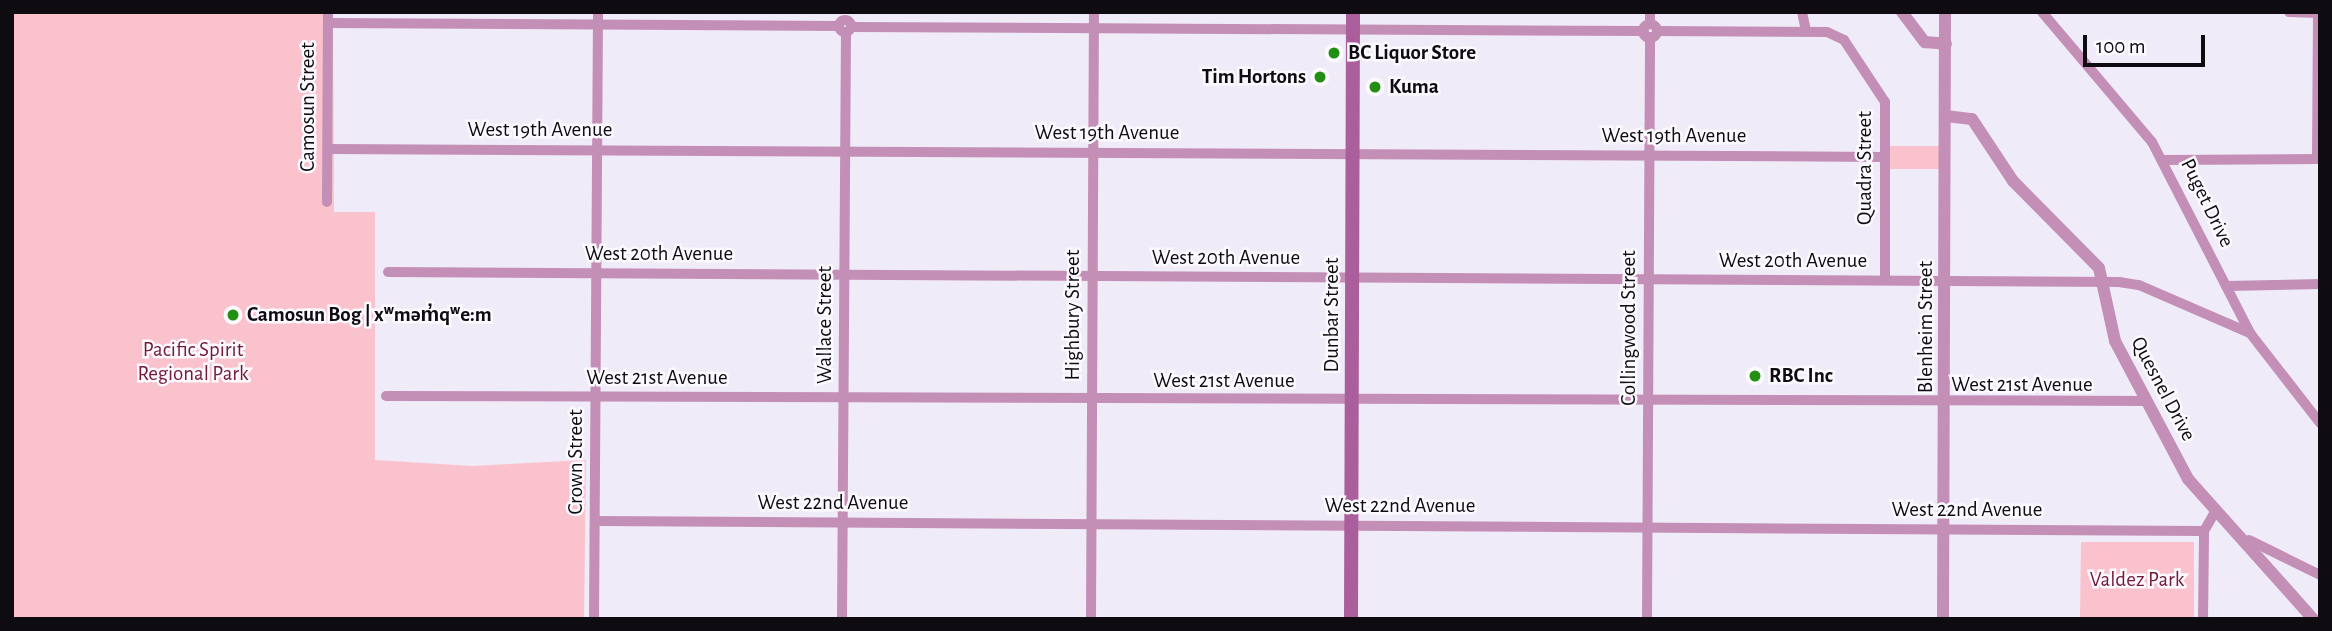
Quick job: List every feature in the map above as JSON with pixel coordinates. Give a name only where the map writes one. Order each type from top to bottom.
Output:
[{"type":"main road","name":"Dunbar Street","points":[[1351,619],[1353,12]]},
{"type":"street","name":"Crown Street","points":[[594,619],[598,12]]},
{"type":"street","name":"Highbury Street","points":[[1091,619],[1094,12]]},
{"type":"street","name":"Collingwood Street","points":[[1647,619],[1650,12]]},
{"type":"street","points":[[328,18],[598,25],[846,23],[1807,31],[1802,12]]},
{"type":"street","points":[[1902,12],[1925,42],[1946,39]]},
{"type":"street","name":"Blenheim Street","points":[[1943,619],[1945,12]]},
{"type":"street","name":"Blenheim Street","points":[[1946,39],[1953,12]]},
{"type":"street","name":"Puget Drive","points":[[2042,12],[2164,160],[2250,333],[2316,410],[2320,423]]},
{"type":"street","points":[[2164,160],[2319,159],[2318,12],[2289,12]]},
{"type":"street","name":"Camosun Street","points":[[327,202],[328,18]]},
{"type":"street","name":"Wallace Street","points":[[842,619],[846,23]]},
{"type":"street","name":"Quadra Street","points":[[1807,31],[1832,33],[1844,40],[1885,102],[1885,280]]},
{"type":"street","name":"Quesnel Drive","points":[[1946,116],[1972,119],[2013,181],[2092,258],[2106,282],[2115,341],[2188,479],[2216,510],[2249,540],[2313,619]]},
{"type":"street","name":"West 19th Avenue","points":[[329,149],[1885,157]]},
{"type":"street","name":"West 20th Avenue","points":[[388,272],[2106,282],[2139,285],[2250,333]]},
{"type":"street","points":[[2226,286],[2320,284]]},
{"type":"street","name":"West 21st Avenue","points":[[386,396],[1944,404],[2145,401]]},
{"type":"street","points":[[2203,619],[2204,531],[2216,510]]},
{"type":"street","name":"West 22nd Avenue","points":[[596,521],[2204,531]]},
{"type":"street","points":[[2249,540],[2320,575]]},
{"type":"green space","name":"Pacific Spirit Regional Park","points":[[12,12],[333,12],[334,212],[375,212],[375,460],[472,466],[586,460],[584,619],[12,619]]},
{"type":"green space","points":[[1888,146],[1941,146],[1941,169],[1888,169]]},
{"type":"green space","name":"Valdez Park","points":[[2081,542],[2194,542],[2194,619],[2080,619]]},
{"type":"place","name":"BC Liquor Store","points":[[1334,53]]},
{"type":"place","name":"Tim Hortons","points":[[1320,77]]},
{"type":"place","name":"Kuma","points":[[1375,87]]},
{"type":"place","name":"Camosun Bog | xʷməm̓qʷe:m","points":[[233,315]]},
{"type":"place","name":"RBC Inc","points":[[1755,376]]}]
